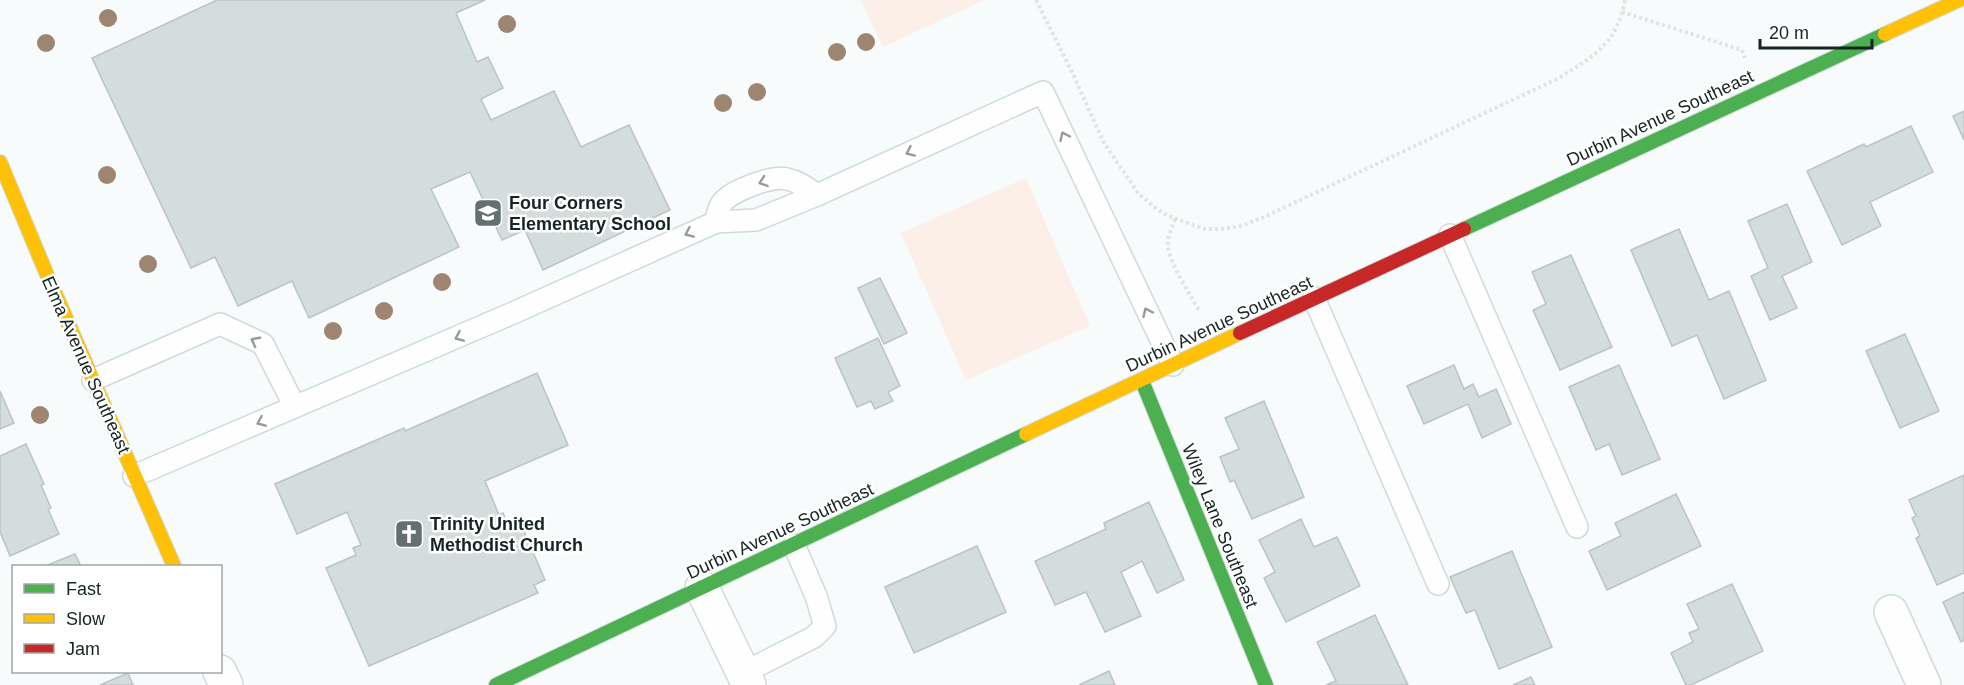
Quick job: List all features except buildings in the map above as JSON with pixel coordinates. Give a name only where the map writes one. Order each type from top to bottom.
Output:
[{"type":"street","name":"Durbin Avenue Southeast","points":[[496,685],[1314,298],[1959,0]]},
{"type":"street","name":"Elma Avenue Southeast","points":[[0,162],[173,565]]},
{"type":"street","name":"Wiley Lane Southeast","points":[[1142,381],[1266,685]]},
{"type":"street","points":[[702,588],[746,679]]},
{"type":"street","points":[[1891,612],[1924,685]]},
{"type":"lane","points":[[134,476],[513,313],[716,222],[756,220],[817,195],[1043,92],[1173,365]]},
{"type":"lane","points":[[716,222],[720,204],[733,194],[769,179],[785,178],[799,183],[817,195]]},
{"type":"lane","points":[[1450,235],[1576,527]]},
{"type":"lane","points":[[1314,298],[1438,584]]},
{"type":"lane","points":[[93,380],[220,324],[263,344],[295,407]]},
{"type":"lane","points":[[746,679],[814,637],[825,626],[816,596],[794,544]]},
{"type":"path","points":[[1036,0],[1072,72],[1104,144],[1115,161],[1138,192],[1154,207],[1168,216],[1205,229],[1241,226],[1264,217],[1559,78],[1602,48],[1614,34],[1625,0]]},
{"type":"path","points":[[1622,12],[1742,50],[1761,91]]},
{"type":"path","points":[[1175,219],[1169,236],[1168,246],[1171,256],[1217,345]]},
{"type":"shaded area","points":[[861,0],[984,0],[883,47]]},
{"type":"shaded area","points":[[1026,178],[1090,326],[966,380],[901,233]]},
{"type":"traffic: fast","points":[[1464,229],[1885,34]]},
{"type":"traffic: fast","points":[[1142,381],[1266,685]]},
{"type":"traffic: fast","points":[[496,685],[1026,434]]},
{"type":"traffic: slow","points":[[1885,34],[1959,0]]},
{"type":"traffic: slow","points":[[0,162],[174,565]]},
{"type":"traffic: slow","points":[[1026,434],[1240,333]]},
{"type":"traffic: jam","points":[[1240,333],[1464,229]]},
{"type":"place","name":"Four Corners Elementary School","points":[[488,213]]},
{"type":"place","name":"Trinity United Methodist Church","points":[[409,534]]}]
